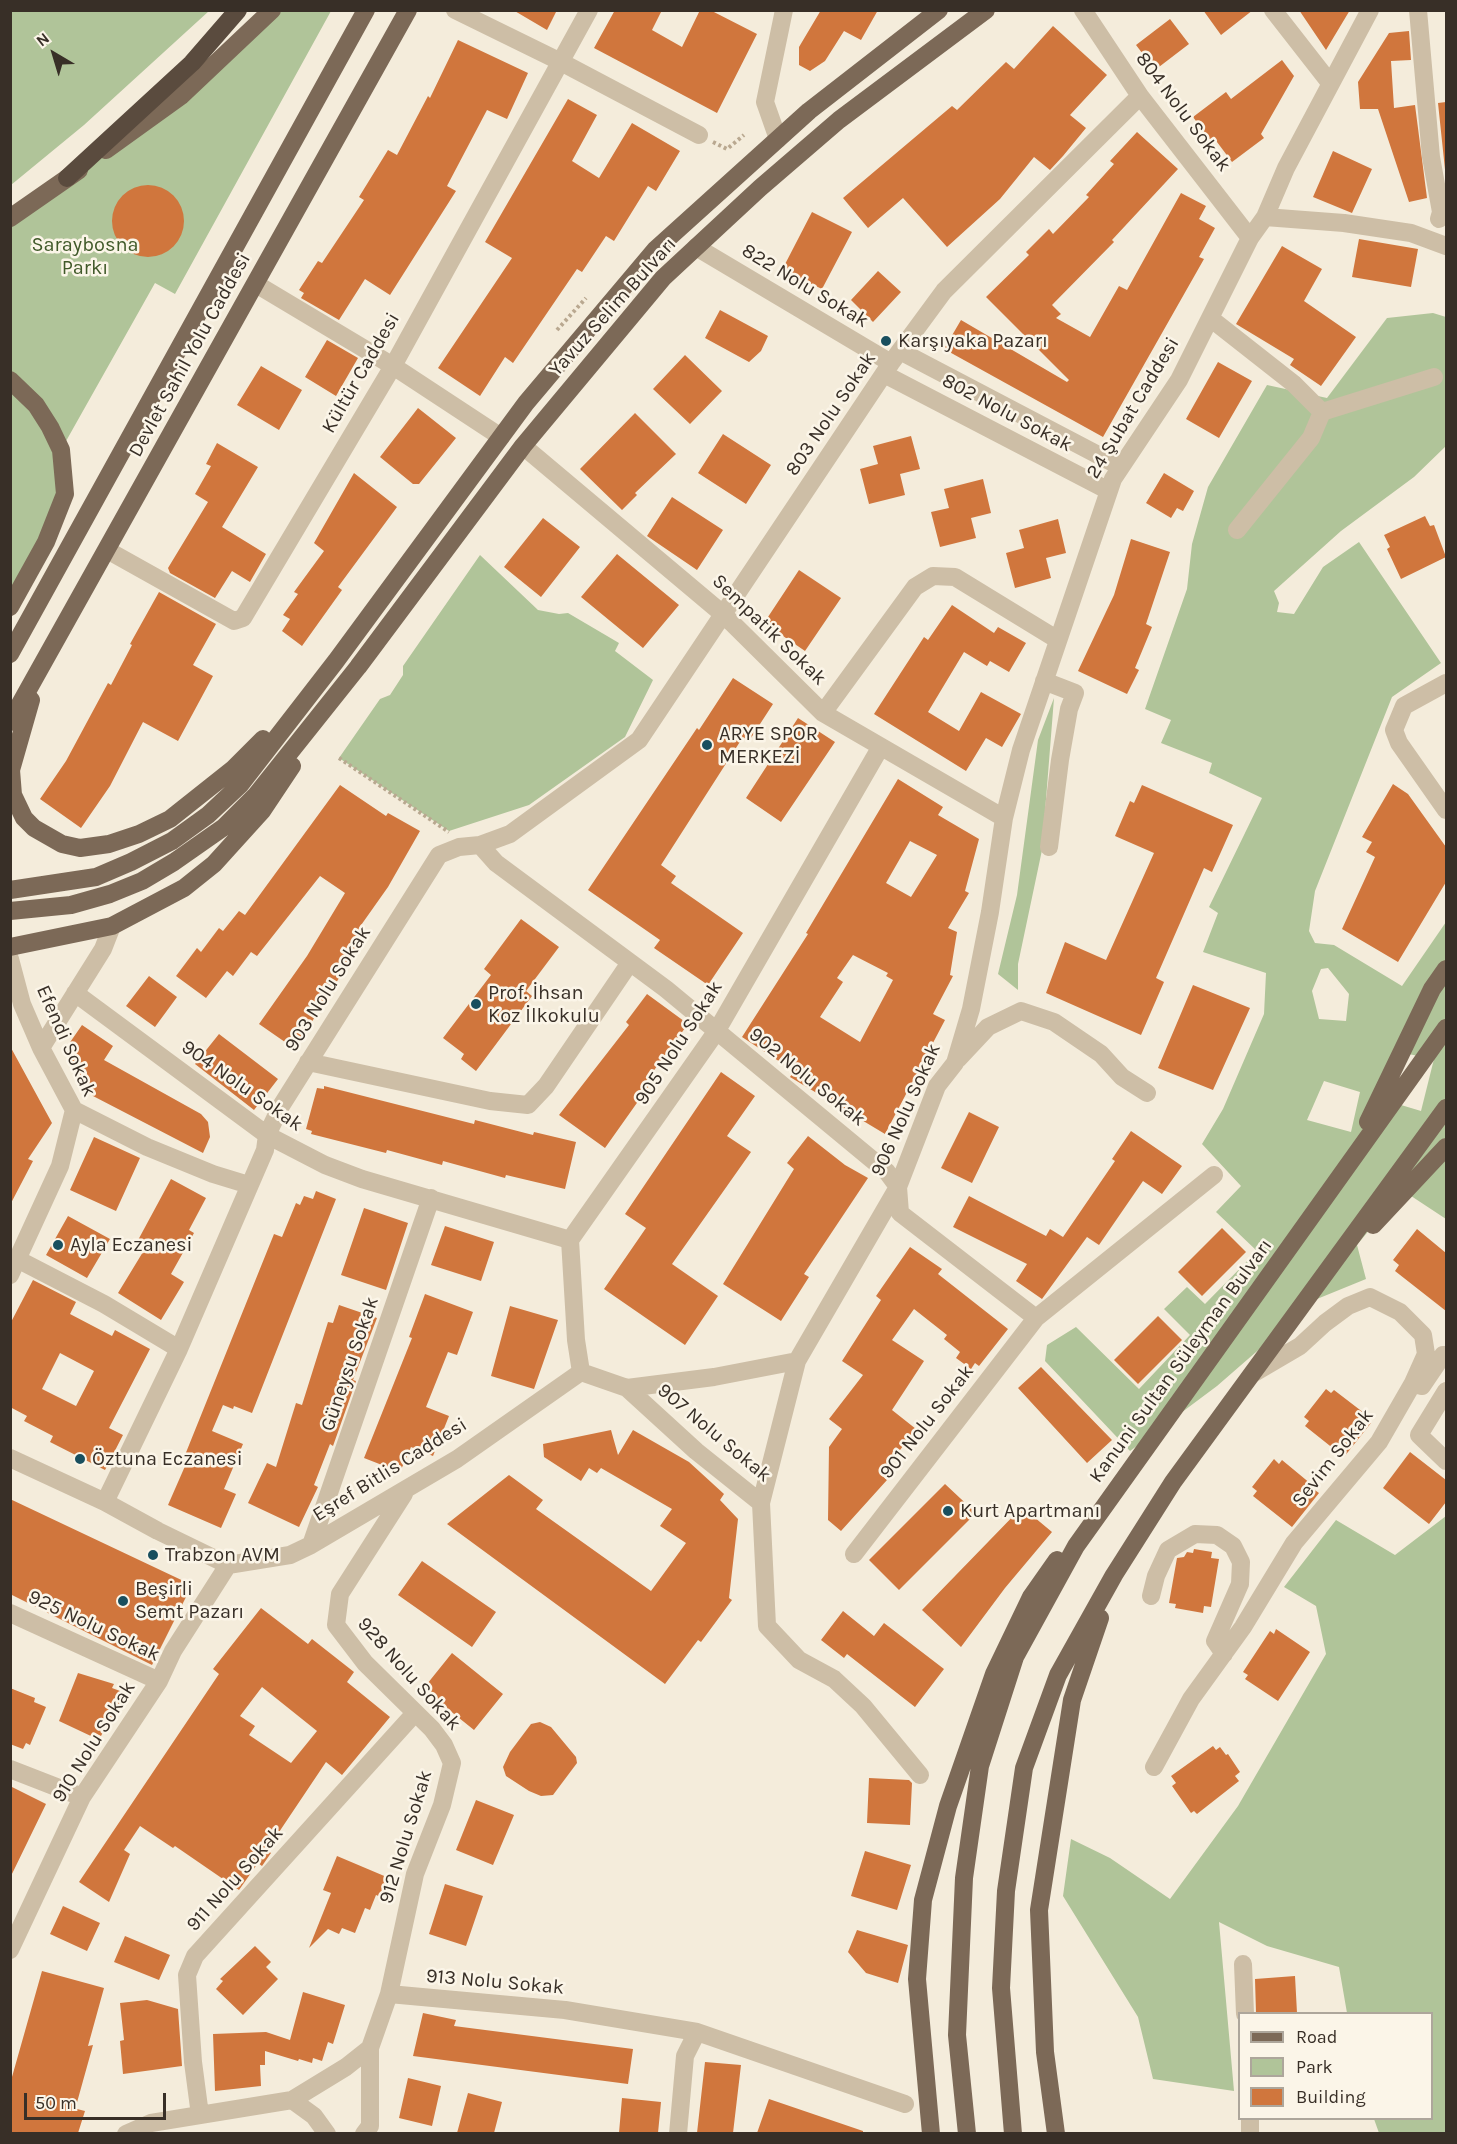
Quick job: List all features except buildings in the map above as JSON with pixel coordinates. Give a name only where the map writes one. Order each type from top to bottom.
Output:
[{"type":"highway","points":[[67,178],[192,63],[238,10]]},
{"type":"main road","points":[[10,218],[182,96],[272,10]]},
{"type":"main road","name":"Devlet Sahil Yolu Caddesi","points":[[10,654],[366,10]]},
{"type":"main road","name":"Devlet Sahil Yolu Caddesi","points":[[10,722],[408,10]]},
{"type":"main road","name":"Yavuz Selim Bulvarı","points":[[339,658],[526,403],[655,250],[809,111],[939,10]]},
{"type":"main road","name":"Yavuz Selim Bulvarı","points":[[358,667],[523,446],[663,278],[838,120],[986,10]]},
{"type":"main road","points":[[10,380],[36,405],[50,427],[61,450],[65,494],[46,542],[10,607]]},
{"type":"main road","points":[[44,658],[11,770],[13,795],[24,818],[34,828],[62,844],[80,848],[125,839],[185,810],[233,769],[339,658]]},
{"type":"main road","points":[[10,890],[96,877],[172,840],[208,814],[240,784],[339,658]]},
{"type":"main road","points":[[10,911],[40,909],[110,894],[142,881],[205,843],[256,795],[358,667]]},
{"type":"main road","points":[[10,948],[112,926],[184,888],[214,864],[262,812],[358,667]]},
{"type":"main road","points":[[1297,1239],[1375,1110],[1432,989],[1446,969]]},
{"type":"main road","name":"Kanuni Sultan Süleyman Bulvarı","points":[[967,2133],[957,2024],[964,1878],[980,1766],[1015,1657],[1076,1546],[1446,1028]]},
{"type":"main road","points":[[1014,2133],[1001,1988],[1005,1891],[1024,1768],[1058,1675],[1114,1575],[1173,1482],[1446,1108]]},
{"type":"main road","points":[[1329,1268],[1446,1147]]},
{"type":"main road","points":[[931,2133],[917,1979],[923,1900],[948,1806],[994,1674],[1031,1597],[1082,1525],[1140,1455]]},
{"type":"main road","points":[[1056,2133],[1045,2052],[1039,1910],[1072,1700],[1114,1575]]},
{"type":"street","points":[[454,10],[559,61],[699,135]]},
{"type":"street","name":"Kültür Caddesi","points":[[107,550],[234,621],[243,618],[393,366],[588,10]]},
{"type":"street","name":"804 Nolu Sokak","points":[[1083,10],[1140,96],[1250,238]]},
{"type":"street","points":[[1273,10],[1330,83]]},
{"type":"street","name":"24 Şubat Caddesi","points":[[1004,818],[1021,750],[1109,491],[1121,467],[1179,380],[1250,238],[1265,217],[1286,168],[1370,10]]},
{"type":"street","points":[[1265,217],[1344,223],[1411,233],[1443,231],[1431,157],[1418,10]]},
{"type":"street","points":[[778,139],[765,102],[783,11]]},
{"type":"street","name":"803 Nolu Sokak","points":[[724,615],[892,363],[944,291],[1140,96]]},
{"type":"street","name":"822 Nolu Sokak","points":[[696,247],[892,363]]},
{"type":"street","points":[[256,284],[393,366],[501,437]]},
{"type":"street","points":[[1210,318],[1294,384],[1322,412]]},
{"type":"street","name":"802 Nolu Sokak","points":[[892,363],[1121,467]]},
{"type":"street","name":"802 Nolu Sokak","points":[[892,363],[1109,491]]},
{"type":"street","points":[[1237,530],[1311,438],[1322,412],[1434,377]]},
{"type":"street","name":"Sempatik Sokak","points":[[523,446],[724,615],[823,713],[1004,818]]},
{"type":"street","points":[[823,713],[915,587],[933,576],[955,578],[1058,640]]},
{"type":"street","name":"903 Nolu Sokak","points":[[105,1502],[179,1349],[265,1150],[267,1135],[281,1106],[439,855],[459,847],[480,846],[510,834],[639,740],[724,615]]},
{"type":"street","points":[[1044,681],[1075,693],[1069,709],[1060,760],[1049,847]]},
{"type":"street","points":[[1446,682],[1404,706],[1394,730],[1399,743],[1446,810]]},
{"type":"street","name":"905 Nolu Sokak","points":[[570,1240],[716,1032],[880,748]]},
{"type":"street","name":"906 Nolu Sokak","points":[[761,1503],[797,1360],[898,1187],[937,1086],[955,1063],[971,1009],[990,912],[1004,818]]},
{"type":"street","name":"902 Nolu Sokak","points":[[480,846],[496,863],[666,989],[887,1172],[898,1187]]},
{"type":"street","points":[[41,1048],[102,949],[112,926]]},
{"type":"street","name":"Efendi Sokak","points":[[10,959],[22,1004],[33,1031],[74,1110],[60,1166],[14,1267]]},
{"type":"street","points":[[308,1062],[489,1101],[528,1105],[546,1086],[630,964]]},
{"type":"street","name":"904 Nolu Sokak","points":[[75,993],[267,1135],[325,1165],[362,1179],[570,1240]]},
{"type":"street","points":[[955,1063],[988,1027],[1021,1011],[1054,1022],[1101,1054],[1122,1077],[1147,1093]]},
{"type":"street","points":[[74,1110],[147,1147],[213,1174],[249,1185]]},
{"type":"street","points":[[898,1187],[900,1213],[1036,1318],[1214,1175]]},
{"type":"street","name":"Güneysu Sokak","points":[[311,1545],[431,1198]]},
{"type":"street","points":[[570,1240],[576,1340],[581,1372],[627,1388],[714,1377],[797,1360]]},
{"type":"street","points":[[14,1267],[104,1304],[179,1349]]},
{"type":"street","name":"Sevim Sokak","points":[[1154,1767],[1191,1699],[1243,1627],[1293,1543],[1379,1442],[1413,1383],[1426,1354],[1423,1335],[1400,1312],[1370,1297],[1348,1306],[1300,1346],[1254,1373]]},
{"type":"street","name":"901 Nolu Sokak","points":[[854,1554],[1036,1318]]},
{"type":"street","points":[[1413,1383],[1422,1386],[1443,1355],[1446,1355]]},
{"type":"street","name":"Eşref Bitlis Caddesi","points":[[228,1564],[290,1555],[311,1545],[457,1459],[581,1372]]},
{"type":"street","name":"907 Nolu Sokak","points":[[627,1388],[696,1451],[761,1503],[767,1626],[799,1660],[834,1679],[863,1706],[920,1775]]},
{"type":"street","points":[[1446,1391],[1419,1435],[1446,1461]]},
{"type":"street","points":[[10,1458],[105,1502],[158,1531],[228,1564]]},
{"type":"street","name":"928 Nolu Sokak","points":[[407,1490],[340,1594],[336,1625],[365,1663],[432,1729],[444,1745],[452,1763]]},
{"type":"street","points":[[1151,1596],[1156,1576],[1168,1550],[1195,1533],[1217,1534],[1233,1546],[1241,1562],[1240,1584],[1215,1641],[1224,1654]]},
{"type":"street","name":"910 Nolu Sokak","points":[[10,1950],[82,1797],[159,1681],[173,1651],[228,1564]]},
{"type":"street","name":"925 Nolu Sokak","points":[[10,1613],[159,1681]]},
{"type":"street","name":"911 Nolu Sokak","points":[[200,2115],[192,2062],[187,1975],[195,1956],[415,1713]]},
{"type":"street","name":"912 Nolu Sokak","points":[[389,1994],[415,1874],[442,1805],[452,1763]]},
{"type":"street","points":[[10,1769],[82,1797]]},
{"type":"street","points":[[1243,1964],[1245,2012]]},
{"type":"street","points":[[372,2131],[370,2048],[389,1994]]},
{"type":"street","name":"913 Nolu Sokak","points":[[389,1994],[566,2010],[697,2032],[905,2104]]},
{"type":"street","points":[[678,2133],[685,2056],[697,2032]]},
{"type":"street","points":[[126,2133],[151,2123],[292,2100],[346,2067],[370,2048]]},
{"type":"street","points":[[292,2100],[314,2116],[327,2133]]},
{"type":"path","points":[[728,149],[744,135]]},
{"type":"path","points":[[557,330],[586,298]]},
{"type":"path","points":[[339,758],[449,831],[480,846]]},
{"type":"green space","points":[[10,11],[209,11],[84,125],[11,185]]},
{"type":"green space","name":"Saraybosna Parkı","points":[[272,11],[331,11],[175,294],[155,283],[61,450],[65,494],[11,607],[11,218]]},
{"type":"green space","points":[[1433,313],[1446,317],[1446,446],[1414,477],[1341,531],[1274,591],[1279,603],[1277,612],[1294,614],[1323,567],[1359,542],[1441,663],[1392,697],[1315,891],[1309,931],[1315,943],[1334,945],[1402,986],[1446,922],[1446,1219],[1402,1190],[1357,1245],[1366,1279],[1317,1299],[1217,1386],[1130,1451],[1045,1361],[1047,1345],[1076,1327],[1139,1389],[1190,1335],[1164,1309],[1187,1287],[1205,1304],[1257,1251],[1216,1212],[1241,1186],[1202,1144],[1223,1109],[1264,1014],[1266,973],[1203,952],[1218,913],[1209,907],[1262,798],[1209,773],[1212,763],[1161,743],[1171,720],[1145,709],[1187,589],[1192,544],[1208,487],[1267,385],[1327,398],[1387,318]],"holes":[[[1328,968],[1349,994],[1346,1021],[1319,1019],[1312,991],[1321,969]],[[1398,1052],[1434,1059],[1421,1111],[1381,1099]],[[1324,1081],[1360,1092],[1351,1132],[1307,1120]]]},
{"type":"green space","points":[[480,555],[538,610],[559,614],[568,613],[619,643],[615,651],[653,680],[625,737],[529,805],[449,831],[339,758],[380,699],[390,695],[403,675],[403,666]]},
{"type":"green space","points":[[1054,698],[1042,850],[1018,964],[1018,990],[998,974],[1017,895],[1038,740]]},
{"type":"green space","points":[[1446,1516],[1446,2133],[1379,2133],[1374,2120],[1433,2120],[1433,2012],[1347,2012],[1339,1967],[1267,1946],[1219,1922],[1234,2091],[1153,2079],[1138,2017],[1063,1896],[1071,1839],[1110,1858],[1170,1899],[1238,1806],[1326,1654],[1316,1606],[1284,1587],[1336,1520],[1395,1555]]},
{"type":"place","name":"Karşıyaka Pazarı","points":[[886,341]]},
{"type":"place","name":"ARYE SPOR MERKEZİ","points":[[707,745]]},
{"type":"place","name":"Prof. İhsan Koz İlkokulu","points":[[476,1004]]},
{"type":"place","name":"Ayla Eczanesi","points":[[58,1245]]},
{"type":"place","name":"Öztuna Eczanesi","points":[[80,1459]]},
{"type":"place","name":"Kurt Apartmanı","points":[[948,1511]]},
{"type":"place","name":"Trabzon AVM","points":[[153,1555]]},
{"type":"place","name":"Beşirli Semt Pazarı","points":[[123,1601]]}]
